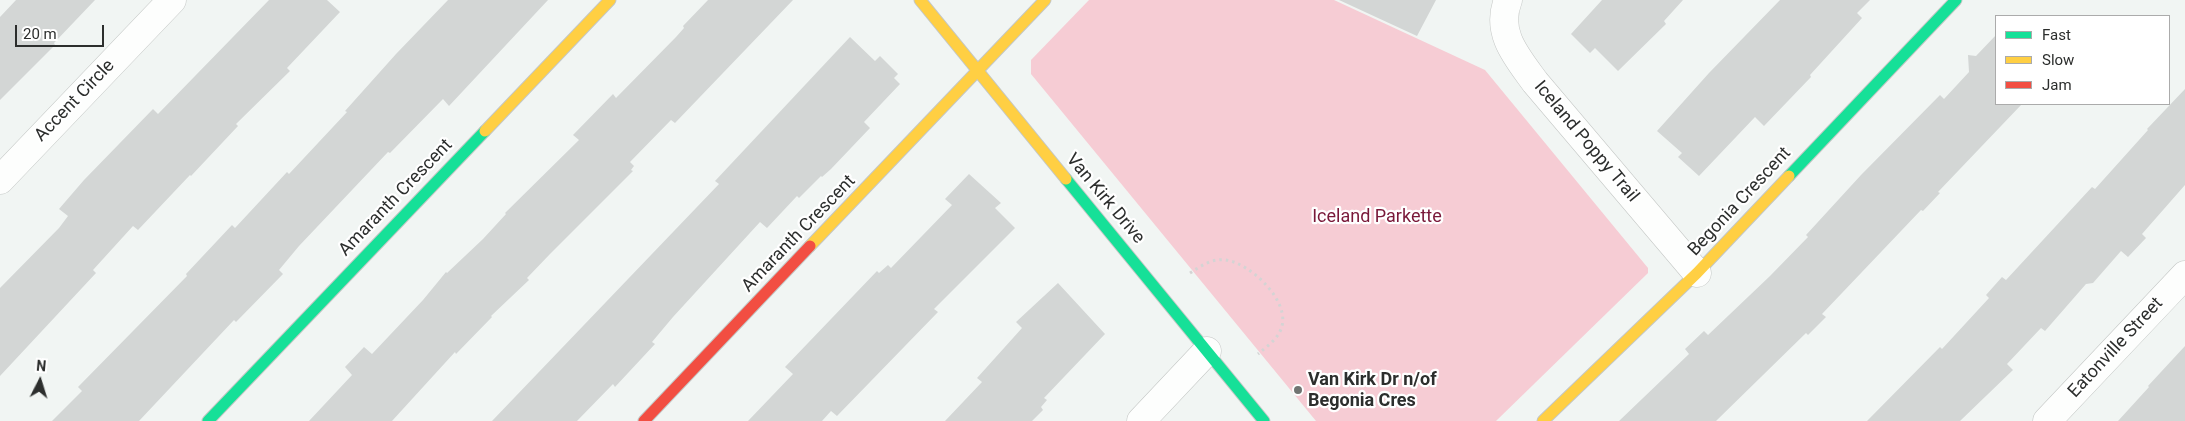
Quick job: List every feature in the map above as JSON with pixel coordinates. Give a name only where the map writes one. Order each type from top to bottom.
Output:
[{"type":"street","name":"Accent Circle","points":[[0,180],[172,0]]},
{"type":"street","name":"Amaranth Crescent","points":[[208,421],[610,0]]},
{"type":"street","name":"Van Kirk Drive","points":[[920,0],[1264,421]]},
{"type":"street","name":"Amaranth Crescent","points":[[644,421],[1045,0]]},
{"type":"street","name":"Iceland Poppy Trail","points":[[1508,0],[1504,10],[1504,30],[1511,49],[1535,82],[1697,273]]},
{"type":"street","name":"Begonia Crescent","points":[[1543,421],[1697,273],[1956,0]]},
{"type":"street","name":"Eatonville Street","points":[[2047,421],[2185,275]]},
{"type":"street","points":[[1141,421],[1208,351]]},
{"type":"path","points":[[1190,273],[1204,264],[1224,259],[1245,267],[1260,278],[1272,291],[1281,310],[1282,327],[1277,336],[1258,354]]},
{"type":"green space","name":"Iceland Parkette","points":[[1089,0],[1334,0],[1485,70],[1648,268],[1648,273],[1496,421],[1316,421],[1031,74],[1031,60]]},
{"type":"building","points":[[16,0],[95,0],[54,43],[55,45],[0,100],[0,17]]},
{"type":"building","points":[[269,0],[327,0],[340,12],[287,68],[290,71],[236,124],[238,126],[191,176],[138,230],[133,226],[93,270],[96,273],[0,376],[0,288],[59,228],[68,216],[59,209],[84,180],[153,109],[158,114]]},
{"type":"building","points":[[448,0],[548,0],[449,106],[443,99],[390,153],[388,152],[299,246],[279,270],[283,274],[236,322],[234,320],[139,421],[52,421],[82,391],[78,387],[187,276],[186,274],[232,225],[235,228],[287,172],[289,174],[347,112],[345,111],[396,54]]},
{"type":"building","points":[[708,0],[793,0],[675,123],[671,120],[630,162],[634,166],[631,170],[633,171],[527,278],[529,280],[491,316],[456,354],[455,352],[392,421],[309,421],[352,375],[345,367],[364,347],[372,354],[423,300],[446,272],[483,239],[505,213],[579,140],[573,135],[613,94],[616,98],[676,37],[684,28],[683,26]]},
{"type":"building","points":[[1339,0],[1436,0],[1417,36]]},
{"type":"building","points":[[1602,0],[1683,0],[1664,21],[1666,24],[1618,71],[1595,48],[1590,53],[1571,34]]},
{"type":"building","points":[[1780,0],[1870,0],[1857,13],[1862,18],[1810,75],[1811,77],[1764,126],[1755,117],[1699,176],[1678,157],[1682,153],[1657,131],[1709,73]]},
{"type":"building","points":[[1995,36],[1995,105],[2021,105],[1938,192],[1940,193],[1923,211],[1921,210],[1822,314],[1826,317],[1808,335],[1806,333],[1716,421],[1619,421],[1689,354],[1685,349],[1704,331],[1708,335],[1770,276],[1808,237],[1806,235],[1861,175],[1940,95],[1944,99],[1969,72],[1968,55],[1976,56]]},
{"type":"building","points":[[850,37],[875,61],[880,56],[898,74],[894,78],[900,84],[864,122],[870,128],[831,169],[821,176],[799,198],[797,196],[767,228],[760,222],[673,317],[652,342],[655,344],[615,387],[613,384],[577,421],[492,421],[719,184],[715,181]]},
{"type":"building","points":[[2185,89],[2185,185],[2142,234],[2146,238],[2128,257],[2121,251],[2093,283],[2086,284],[2045,331],[2041,328],[2007,364],[2013,370],[1960,421],[1867,421],[1940,347],[1942,349],[1989,298],[1986,295],[2002,277],[2006,280],[2092,187],[2095,189]]},
{"type":"building","points":[[969,174],[1001,203],[995,208],[1015,228],[934,309],[938,312],[837,416],[831,411],[822,421],[748,421],[793,374],[785,367],[877,271],[879,273],[888,265],[891,268],[952,205],[945,199]]},
{"type":"building","points":[[1058,283],[1105,334],[1044,398],[1047,400],[1041,407],[1043,410],[1032,421],[945,421],[982,382],[977,378],[1022,328],[1016,322]]},
{"type":"building","points":[[2185,346],[2185,421],[2118,421],[2148,386]]},
{"type":"traffic: fast","points":[[1789,176],[1956,0]]},
{"type":"traffic: fast","points":[[208,421],[485,131]]},
{"type":"traffic: fast","points":[[1066,179],[1264,421]]},
{"type":"traffic: slow","points":[[485,131],[610,0]]},
{"type":"traffic: slow","points":[[920,0],[1066,179]]},
{"type":"traffic: slow","points":[[810,246],[1045,0]]},
{"type":"traffic: slow","points":[[1543,421],[1697,273],[1789,176]]},
{"type":"traffic: jam","points":[[644,421],[810,246]]},
{"type":"place","name":"Van Kirk Dr n/of Begonia Cres","points":[[1298,390]]}]
